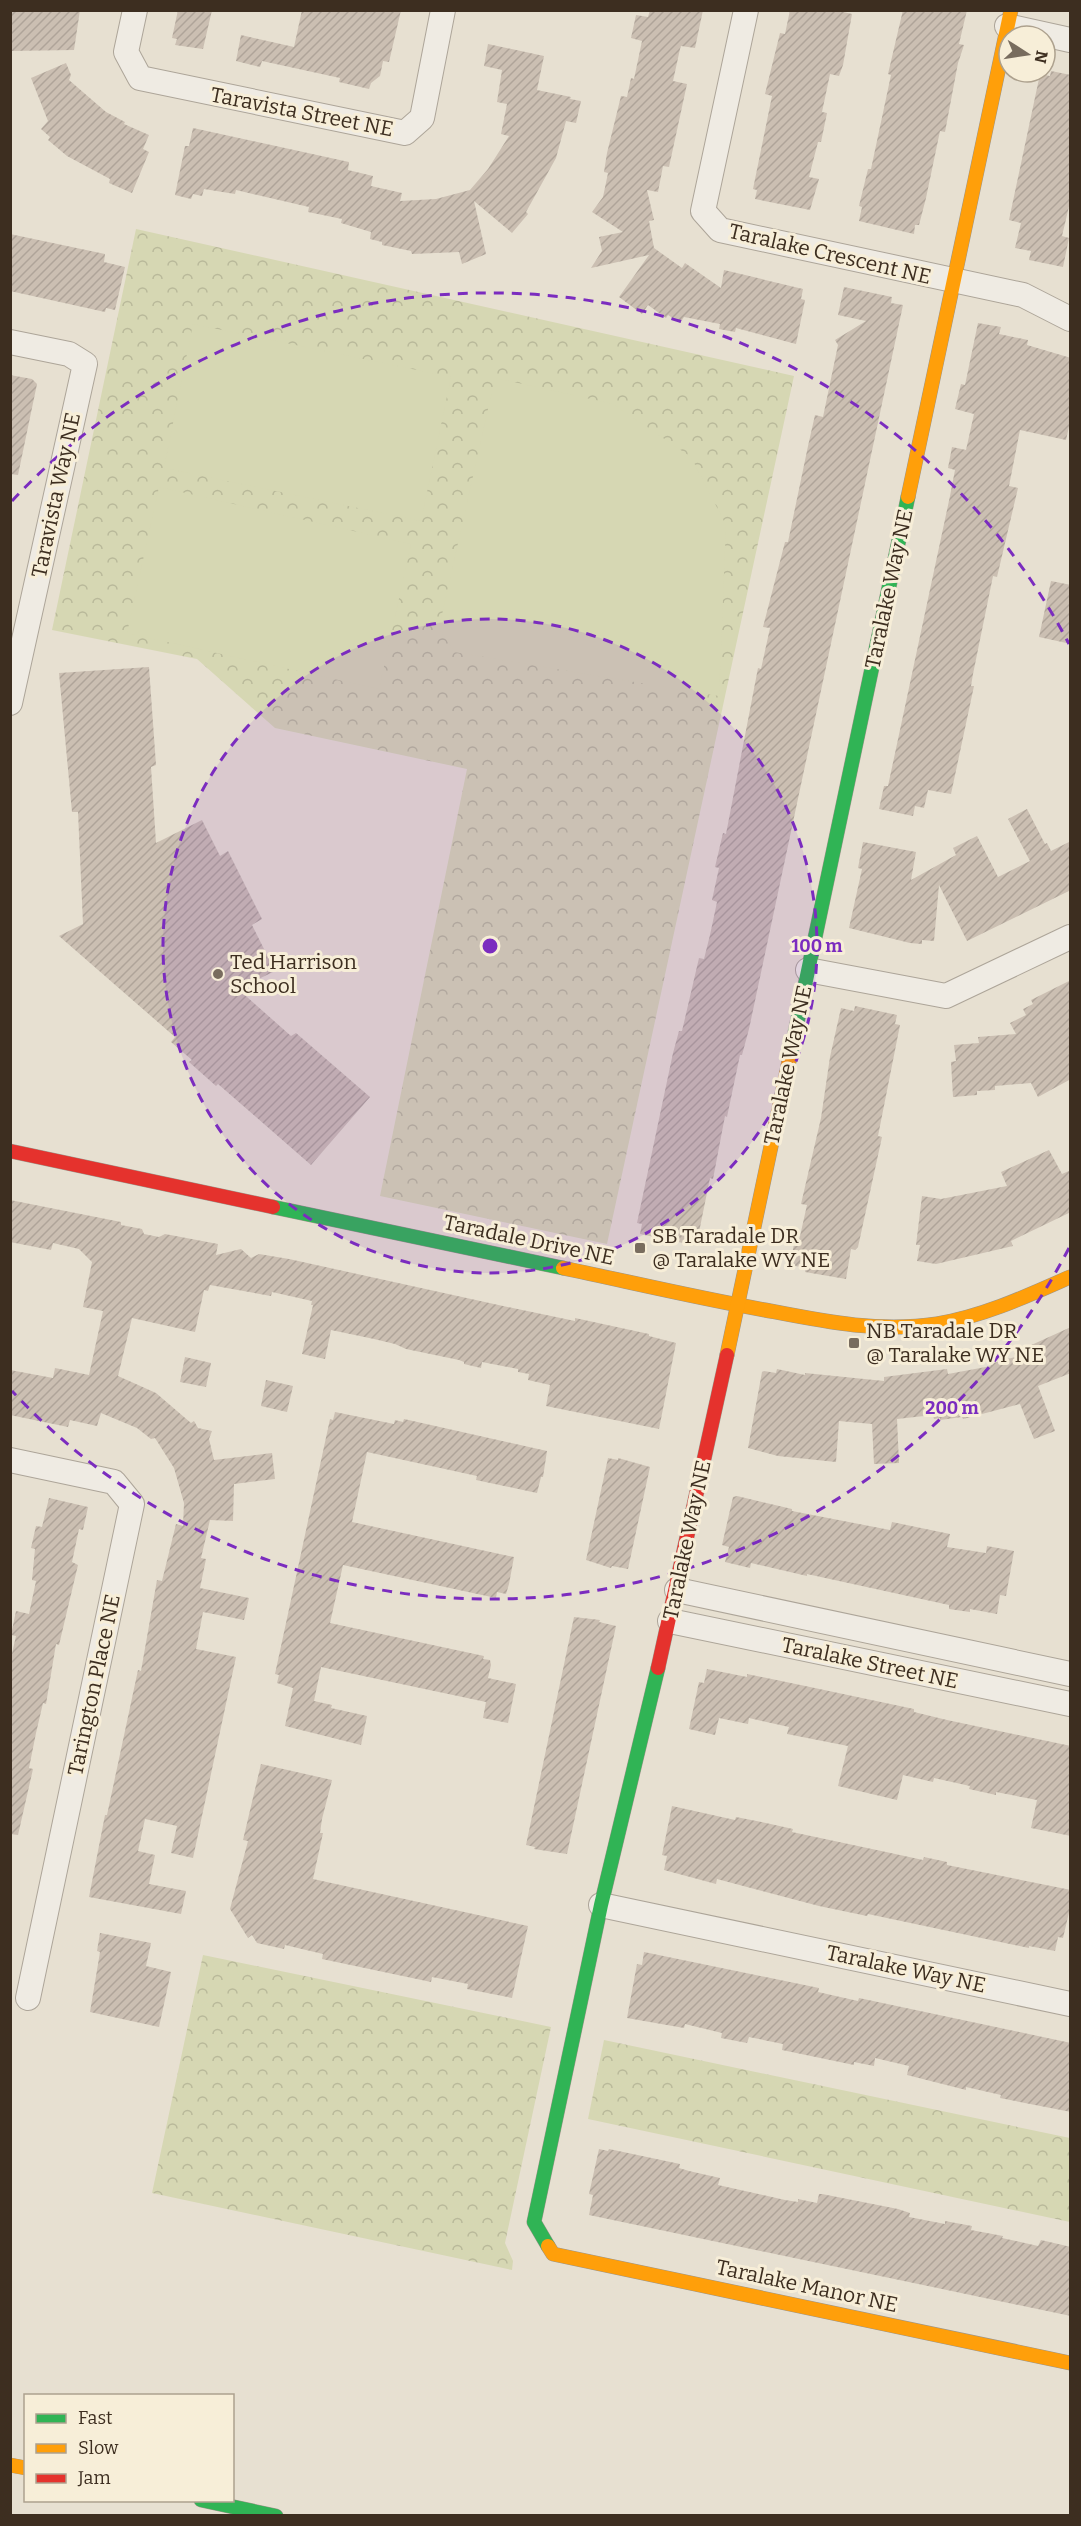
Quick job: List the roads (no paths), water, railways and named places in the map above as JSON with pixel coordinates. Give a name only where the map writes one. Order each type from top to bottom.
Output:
[{"type":"main road","name":"Taralake Way NE","points":[[543,2238],[534,2222],[601,1905],[677,1590],[1009,18]]},
{"type":"main road","name":"Taradale Drive NE","points":[[10,1151],[737,1305],[838,1324],[880,1329],[938,1324],[994,1310],[1071,1277]]},
{"type":"main road","name":"Taralake Manor NE","points":[[543,2238],[552,2254],[1071,2363]]},
{"type":"main road","points":[[210,2502],[276,2516]]},
{"type":"street","name":"Taravista Street NE","points":[[135,10],[126,52],[140,78],[405,132],[422,118],[443,10]]},
{"type":"street","name":"Taralake Crescent NE","points":[[746,10],[704,211],[720,230],[954,281]]},
{"type":"street","points":[[1009,18],[1071,40]]},
{"type":"street","points":[[954,281],[1023,295],[1071,319]]},
{"type":"street","name":"Taravista Way NE","points":[[10,342],[69,354],[85,364],[10,703]]},
{"type":"street","points":[[808,970],[946,996],[1071,937]]},
{"type":"street","name":"Tarington Place NE","points":[[10,1460],[114,1482],[132,1504],[28,1998]]},
{"type":"street","name":"Taralake Street NE","points":[[677,1590],[1071,1674]]},
{"type":"street","name":"Taralake Street NE","points":[[670,1621],[1071,1704]]},
{"type":"street","name":"Taralake Way NE","points":[[601,1905],[1071,2004]]},
{"type":"place","name":"Ted Harrison School","points":[[218,974]]},
{"type":"place","name":"SB Taradale DR @ Taralake WY NE","points":[[640,1248]]},
{"type":"place","name":"NB Taradale DR @ Taralake WY NE","points":[[854,1343]]}]
